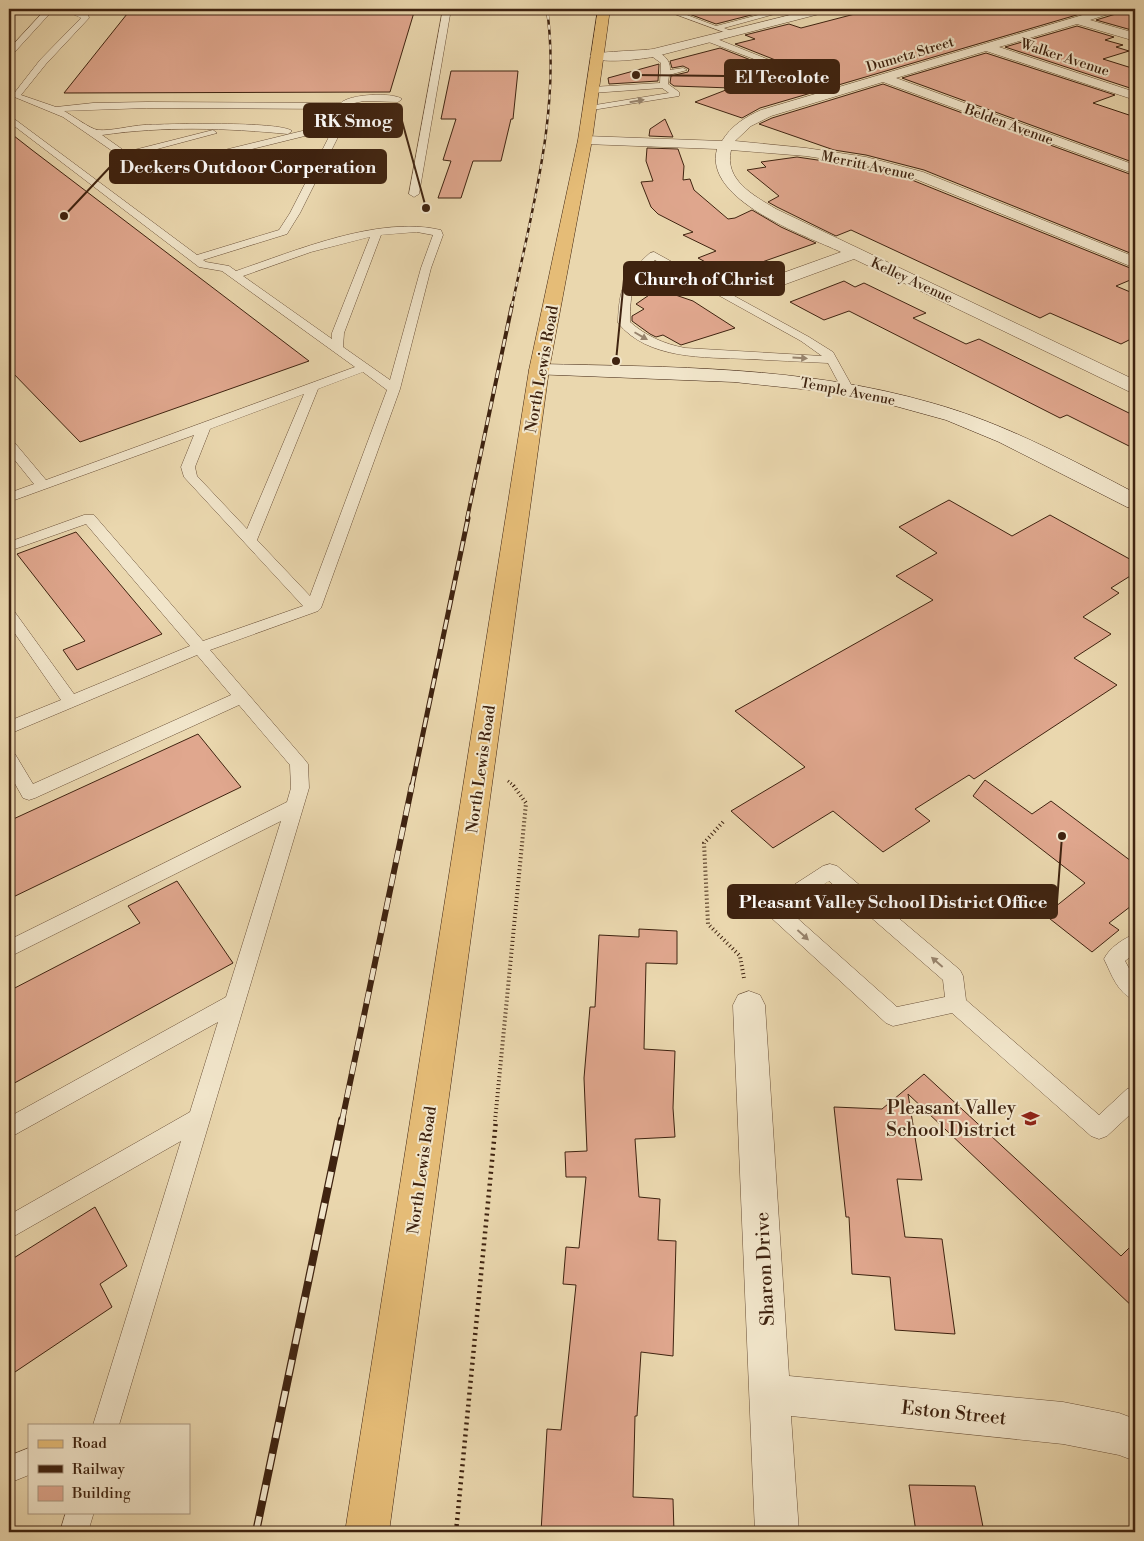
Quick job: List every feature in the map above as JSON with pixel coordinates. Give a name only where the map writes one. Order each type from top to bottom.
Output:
[{"type":"main road","name":"North Lewis Road","points":[[367,1532],[539,370],[585,140],[604,9]]},
{"type":"street","points":[[596,56],[636,56],[653,53],[827,9]]},
{"type":"street","name":"Dumetz Street","points":[[726,145],[732,133],[741,125],[758,116],[1114,9]]},
{"type":"street","points":[[1077,20],[1135,37]]},
{"type":"street","name":"Walker Avenue","points":[[986,47],[1135,96]]},
{"type":"street","name":"Belden Avenue","points":[[884,78],[1135,170]]},
{"type":"street","name":"Merritt Avenue","points":[[585,140],[726,145],[833,155],[906,171],[1135,263]]},
{"type":"street","name":"Kelley Avenue","points":[[726,145],[722,161],[723,169],[728,179],[737,190],[770,212],[1135,387]]},
{"type":"street","points":[[758,288],[854,253]]},
{"type":"street","name":"Temple Avenue","points":[[539,370],[749,376],[803,381],[847,388],[924,407],[996,432],[1040,452],[1135,502]]},
{"type":"street","name":"Sharon Drive","points":[[750,1005],[777,1532]]},
{"type":"street","name":"Eston Street","points":[[770,1394],[1063,1424],[1119,1434],[1135,1440]]},
{"type":"lane","points":[[9,53],[50,9]]},
{"type":"lane","points":[[12,96],[85,18],[85,16],[65,9]]},
{"type":"lane","points":[[414,194],[447,9]]},
{"type":"lane","points":[[665,9],[732,33]]},
{"type":"lane","points":[[716,28],[789,9]]},
{"type":"lane","points":[[765,15],[781,20]]},
{"type":"lane","points":[[709,39],[778,65]]},
{"type":"lane","points":[[653,53],[683,70],[664,74]]},
{"type":"lane","points":[[664,85],[666,62]]},
{"type":"lane","points":[[589,109],[676,94],[664,85],[592,90]]},
{"type":"lane","points":[[12,96],[37,100],[57,109],[146,170],[338,125]]},
{"type":"lane","points":[[195,259],[283,232],[295,213],[338,125],[346,103],[357,99],[398,98]]},
{"type":"lane","points":[[57,109],[148,105],[345,106]]},
{"type":"lane","points":[[9,118],[203,265],[225,268],[394,390]]},
{"type":"lane","points":[[94,133],[141,127],[235,128],[300,134]]},
{"type":"lane","points":[[124,155],[235,128]]},
{"type":"lane","points":[[234,275],[362,234],[431,230],[437,232],[438,236],[426,268],[394,390],[313,608]]},
{"type":"lane","points":[[337,348],[338,332],[377,232]]},
{"type":"lane","points":[[831,360],[685,352],[667,349],[638,336],[624,323],[624,295],[633,273],[654,255],[805,338],[829,355],[847,388]]},
{"type":"lane","points":[[9,498],[364,368]]},
{"type":"lane","points":[[250,540],[313,387]]},
{"type":"lane","points":[[204,427],[188,467],[191,477],[313,608]]},
{"type":"lane","points":[[9,445],[43,486]]},
{"type":"lane","points":[[9,547],[88,518],[299,764],[300,788],[106,1424]]},
{"type":"lane","points":[[9,728],[199,648],[313,608]]},
{"type":"lane","points":[[9,614],[71,702]]},
{"type":"lane","points":[[9,758],[29,794],[242,697]]},
{"type":"lane","points":[[9,949],[294,806]]},
{"type":"lane","points":[[956,1004],[893,1017],[773,908],[830,871],[953,976],[956,1004],[1099,1129],[1135,1096]]},
{"type":"lane","points":[[1135,942],[1114,960],[1126,983],[1135,991]]},
{"type":"lane","points":[[9,1128],[235,1002]]},
{"type":"lane","points":[[9,1228],[199,1119]]},
{"type":"lane","points":[[9,1470],[28,1461]]},
{"type":"lane","points":[[74,1532],[79,1514]]},
{"type":"path","points":[[456,1532],[526,803],[512,782],[480,769]]},
{"type":"path","points":[[723,822],[704,843],[708,924],[740,956],[750,1005]]},
{"type":"building","points":[[131,9],[415,9],[390,92],[64,93]]},
{"type":"building","points":[[681,9],[747,9],[759,13],[716,24],[681,11]]},
{"type":"building","points":[[874,9],[1097,9],[760,108],[742,118],[695,102],[731,88],[674,86],[670,83],[671,76],[688,72],[689,69],[683,66],[672,68],[670,61],[720,48],[774,69],[783,67],[783,63],[735,44],[755,39],[745,35],[789,24],[801,28]]},
{"type":"building","points":[[1122,9],[1135,9],[1135,31],[1096,20],[1119,13]]},
{"type":"building","points":[[1077,26],[1114,37],[1105,40],[1123,45],[1116,47],[1129,51],[1103,59],[1135,69],[1135,88],[1133,89],[1005,47]]},
{"type":"building","points":[[986,53],[1115,95],[1093,103],[1135,117],[1135,163],[902,78]]},
{"type":"building","points":[[659,64],[658,81],[609,84],[608,78]]},
{"type":"building","points":[[451,71],[518,71],[513,119],[511,119],[501,161],[473,161],[461,198],[438,198],[451,161],[443,160],[456,119],[441,119]]},
{"type":"building","points":[[883,84],[1135,176],[1135,255],[924,170],[866,155],[834,150],[759,124],[772,118]]},
{"type":"building","points":[[665,119],[673,137],[649,136],[650,129]]},
{"type":"building","points":[[9,132],[309,361],[80,442],[9,369]]},
{"type":"building","points":[[647,148],[678,149],[684,166],[683,180],[690,179],[694,190],[728,219],[735,218],[752,210],[781,227],[816,243],[728,274],[698,258],[716,251],[683,235],[693,232],[658,214],[651,207],[641,182],[653,181],[646,161]]},
{"type":"building","points":[[797,157],[865,167],[912,180],[1135,270],[1135,278],[1116,286],[1135,294],[1135,337],[1121,344],[1050,313],[1040,318],[851,230],[836,236],[768,202],[779,196],[747,170],[766,167],[761,162]]},
{"type":"building","points":[[844,281],[855,287],[864,283],[926,313],[913,318],[966,344],[979,339],[1135,416],[1135,449],[1067,415],[1060,418],[849,311],[824,320],[790,302]]},
{"type":"building","points":[[658,289],[693,301],[735,328],[681,345],[663,335],[656,337],[650,334],[632,321],[632,316],[644,309],[636,304]]},
{"type":"building","points":[[949,500],[1012,536],[1050,515],[1135,562],[1135,573],[1111,588],[1119,593],[1083,617],[1111,634],[1074,658],[1117,685],[974,779],[969,775],[915,809],[930,821],[883,852],[833,811],[773,848],[731,811],[805,767],[735,711],[933,600],[896,576],[937,553],[899,527]]},
{"type":"building","points":[[76,532],[162,634],[77,670],[63,650],[85,641],[17,554]]},
{"type":"building","points":[[198,734],[241,787],[9,899],[9,821]]},
{"type":"building","points":[[985,780],[1032,814],[1051,801],[1135,864],[1135,903],[1109,923],[1119,930],[1092,952],[1045,915],[1085,883],[973,796]]},
{"type":"building","points":[[177,881],[233,963],[9,1086],[9,991],[140,923],[128,906]]},
{"type":"building","points":[[639,929],[677,931],[677,964],[646,963],[644,1049],[675,1051],[673,1108],[675,1137],[635,1139],[639,1197],[660,1199],[658,1240],[676,1241],[673,1356],[641,1352],[637,1416],[635,1416],[633,1497],[673,1499],[674,1532],[541,1532],[547,1429],[561,1430],[576,1285],[563,1284],[566,1247],[579,1248],[586,1177],[566,1177],[565,1152],[587,1151],[584,1078],[590,1007],[595,1007],[599,935],[639,937]]},
{"type":"building","points":[[924,1074],[1121,1256],[1135,1242],[1135,1309],[908,1094],[922,1180],[897,1179],[905,1237],[942,1239],[955,1334],[895,1330],[890,1277],[852,1274],[849,1217],[846,1217],[834,1107],[882,1109]]},
{"type":"building","points":[[95,1207],[127,1266],[100,1284],[112,1307],[9,1376],[9,1261]]},
{"type":"building","points":[[909,1485],[975,1486],[984,1532],[916,1532]]},
{"type":"railway","points":[[512,306],[536,196],[547,121],[550,84],[550,46],[547,9]]},
{"type":"railway","points":[[467,519],[512,305]]},
{"type":"railway","points":[[412,786],[468,518]]},
{"type":"railway","points":[[342,1121],[412,785]]},
{"type":"railway","points":[[256,1532],[342,1120]]},
{"type":"place","name":"El Tecolote","points":[[636,75]]},
{"type":"place","name":"RK Smog","points":[[426,208]]},
{"type":"place","name":"Deckers Outdoor Corperation","points":[[64,216]]},
{"type":"place","name":"Church of Christ","points":[[616,361]]},
{"type":"place","name":"Pleasant Valley School District Office","points":[[1062,836]]},
{"type":"place","name":"Pleasant Valley School District","points":[[1030,1118]]}]
